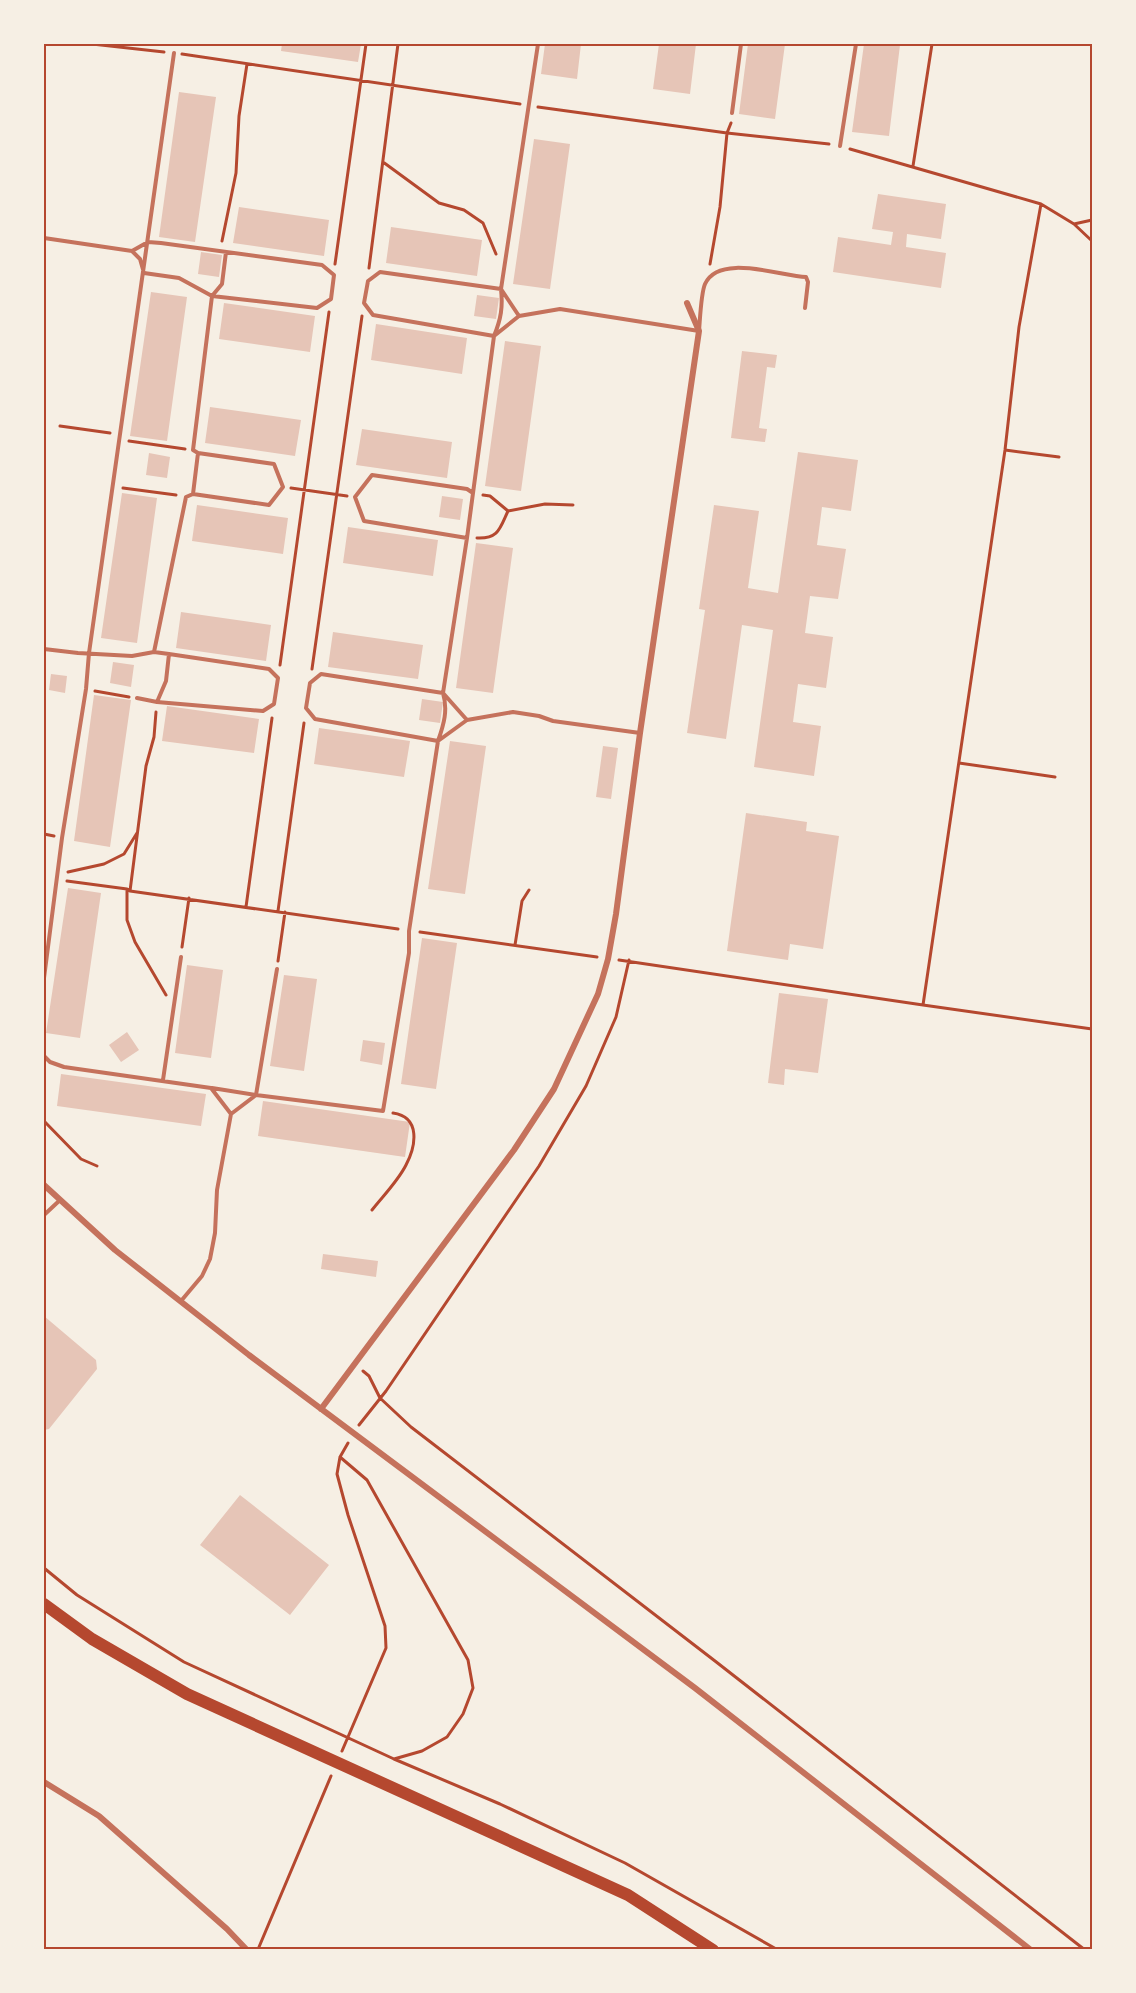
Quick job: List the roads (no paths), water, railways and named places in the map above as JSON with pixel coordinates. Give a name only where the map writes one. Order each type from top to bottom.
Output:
[{"type":"main road","points":[[44,1604],[92,1639],[187,1694],[628,1896],[712,1950]]},
{"type":"street","points":[[321,1409],[514,1150],[554,1089],[598,994],[608,959],[616,914],[699,331],[687,303]]},
{"type":"street","points":[[44,1185],[115,1250],[249,1355],[695,1688],[1031,1950]]},
{"type":"street","points":[[44,1782],[99,1816],[227,1929],[247,1950]]},
{"type":"lane","points":[[44,1056],[50,1062],[64,1067],[383,1111],[409,953],[409,931],[438,741],[446,713],[443,693],[467,538],[494,336],[501,321],[503,304],[501,289],[538,44]]},
{"type":"lane","points":[[732,113],[741,44]]},
{"type":"lane","points":[[840,146],[856,44]]},
{"type":"lane","points":[[44,978],[56,879],[86,689],[89,653],[174,53]]},
{"type":"lane","points":[[44,238],[132,251],[140,259],[144,273]]},
{"type":"lane","points":[[132,251],[148,242],[322,265],[334,275],[330,299],[317,308],[212,296],[179,278],[144,273]]},
{"type":"lane","points":[[154,652],[186,496],[193,494],[269,505],[283,487],[274,464],[198,453],[193,450],[212,296],[222,284],[226,252]]},
{"type":"lane","points":[[519,316],[501,289],[380,272],[368,281],[364,303],[373,315],[494,336],[519,316],[560,309],[699,331],[705,284],[720,269],[736,267],[806,277],[808,282],[805,308]]},
{"type":"lane","points":[[193,494],[198,453]]},
{"type":"lane","points":[[467,538],[364,520],[355,497],[372,475],[467,489],[473,493]]},
{"type":"lane","points":[[44,649],[132,656],[154,652],[269,669],[278,678],[274,704],[262,711],[137,699]]},
{"type":"lane","points":[[157,702],[165,681],[168,654]]},
{"type":"lane","points":[[466,720],[443,693],[321,674],[310,683],[306,708],[315,719],[438,741],[466,720],[513,712],[539,716],[553,721],[640,733]]},
{"type":"lane","points":[[163,1080],[181,957]]},
{"type":"lane","points":[[181,1301],[202,1276],[210,1259],[215,1233],[217,1190],[231,1114],[256,1095],[277,969]]},
{"type":"lane","points":[[212,1088],[231,1114]]},
{"type":"lane","points":[[44,1215],[59,1201]]}]
